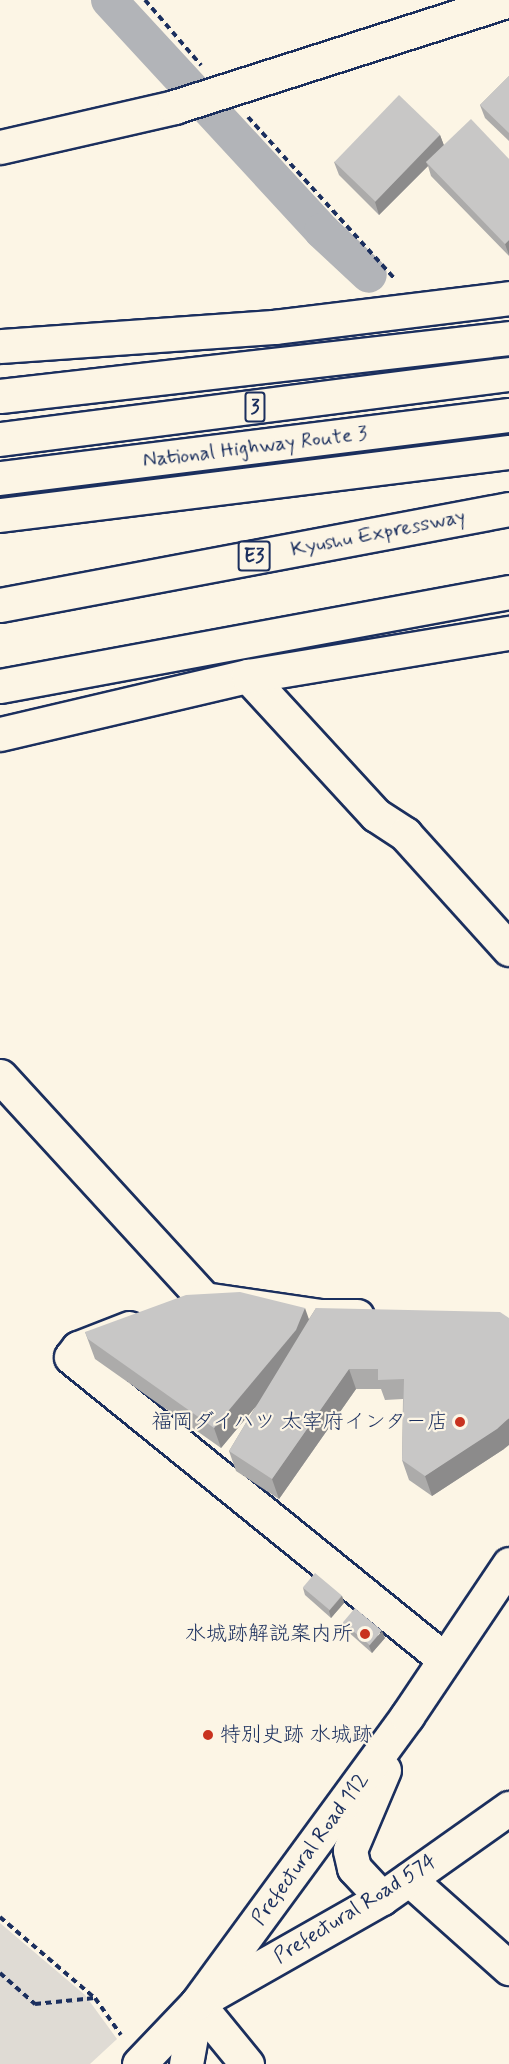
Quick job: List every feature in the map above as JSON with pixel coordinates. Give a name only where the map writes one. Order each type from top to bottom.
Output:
[{"type":"main road","points":[[0,147],[174,107],[509,0]]},
{"type":"main road","points":[[0,346],[274,327],[415,312],[509,298]]},
{"type":"main road","name":"3","points":[[0,396],[509,338]]},
{"type":"main road","name":"National Highway Route 3","points":[[0,439],[509,374]]},
{"type":"main road","name":"National Highway Route 3","points":[[0,478],[509,415]]},
{"type":"main road","points":[[0,515],[509,452]]},
{"type":"main road","name":"Kyushu Expressway","points":[[0,605],[509,510]]},
{"type":"main road","points":[[0,686],[509,592]]},
{"type":"main road","points":[[0,734],[248,676],[509,633]]},
{"type":"main road","points":[[248,676],[376,815],[405,834],[509,949]]},
{"type":"main road","points":[[0,1076],[204,1299]]},
{"type":"main road","points":[[391,1316],[321,1316],[204,1299],[78,1348],[70,1357],[444,1659]]},
{"type":"main road","name":"Prefectural Road 112","points":[[140,2063],[197,2003],[407,1716],[509,1564]]},
{"type":"main road","points":[[382,1898],[354,1868],[350,1851],[407,1716]]},
{"type":"main road","name":"Prefectural Road 574","points":[[197,2003],[382,1898],[509,1808]]},
{"type":"main road","points":[[409,1880],[509,1968]]},
{"type":"main road","points":[[186,2064],[197,2003]]},
{"type":"main road","points":[[197,2003],[247,2064]]},
{"type":"path","points":[[145,0],[223,91],[399,284],[415,312]]},
{"type":"path","points":[[0,1917],[95,1998],[140,2063]]},
{"type":"path","points":[[0,1973],[35,2004],[95,1998]]},
{"type":"shaded area","points":[[0,1923],[85,1995],[117,2039],[90,2064],[0,2064]]},
{"type":"building","points":[[509,76],[509,133],[480,105]]},
{"type":"building","points":[[399,95],[440,135],[375,201],[334,162]]},
{"type":"building","points":[[471,119],[509,159],[509,240],[505,244],[426,162]]},
{"type":"building","points":[[240,1292],[305,1308],[296,1330],[214,1428],[88,1339],[85,1332],[186,1295]]},
{"type":"building","name":"福岡ダイハツ 太宰府インタ－店","points":[[316,1308],[500,1312],[509,1318],[509,1418],[497,1429],[425,1476],[402,1460],[404,1379],[378,1380],[378,1369],[349,1369],[272,1479],[229,1451]]},
{"type":"building","points":[[315,1573],[342,1595],[330,1610],[303,1588]]},
{"type":"building","name":"水城跡解説案内所","points":[[355,1608],[382,1630],[370,1645],[343,1623]]},
{"type":"waterway","points":[[109,0],[322,231],[369,275]]},
{"type":"place","name":"福岡ダイハツ 太宰府インタ－店","points":[[460,1422]]},
{"type":"place","name":"水城跡解説案内所","points":[[365,1634]]},
{"type":"place","name":"特別史跡 水城跡","points":[[208,1735]]}]
